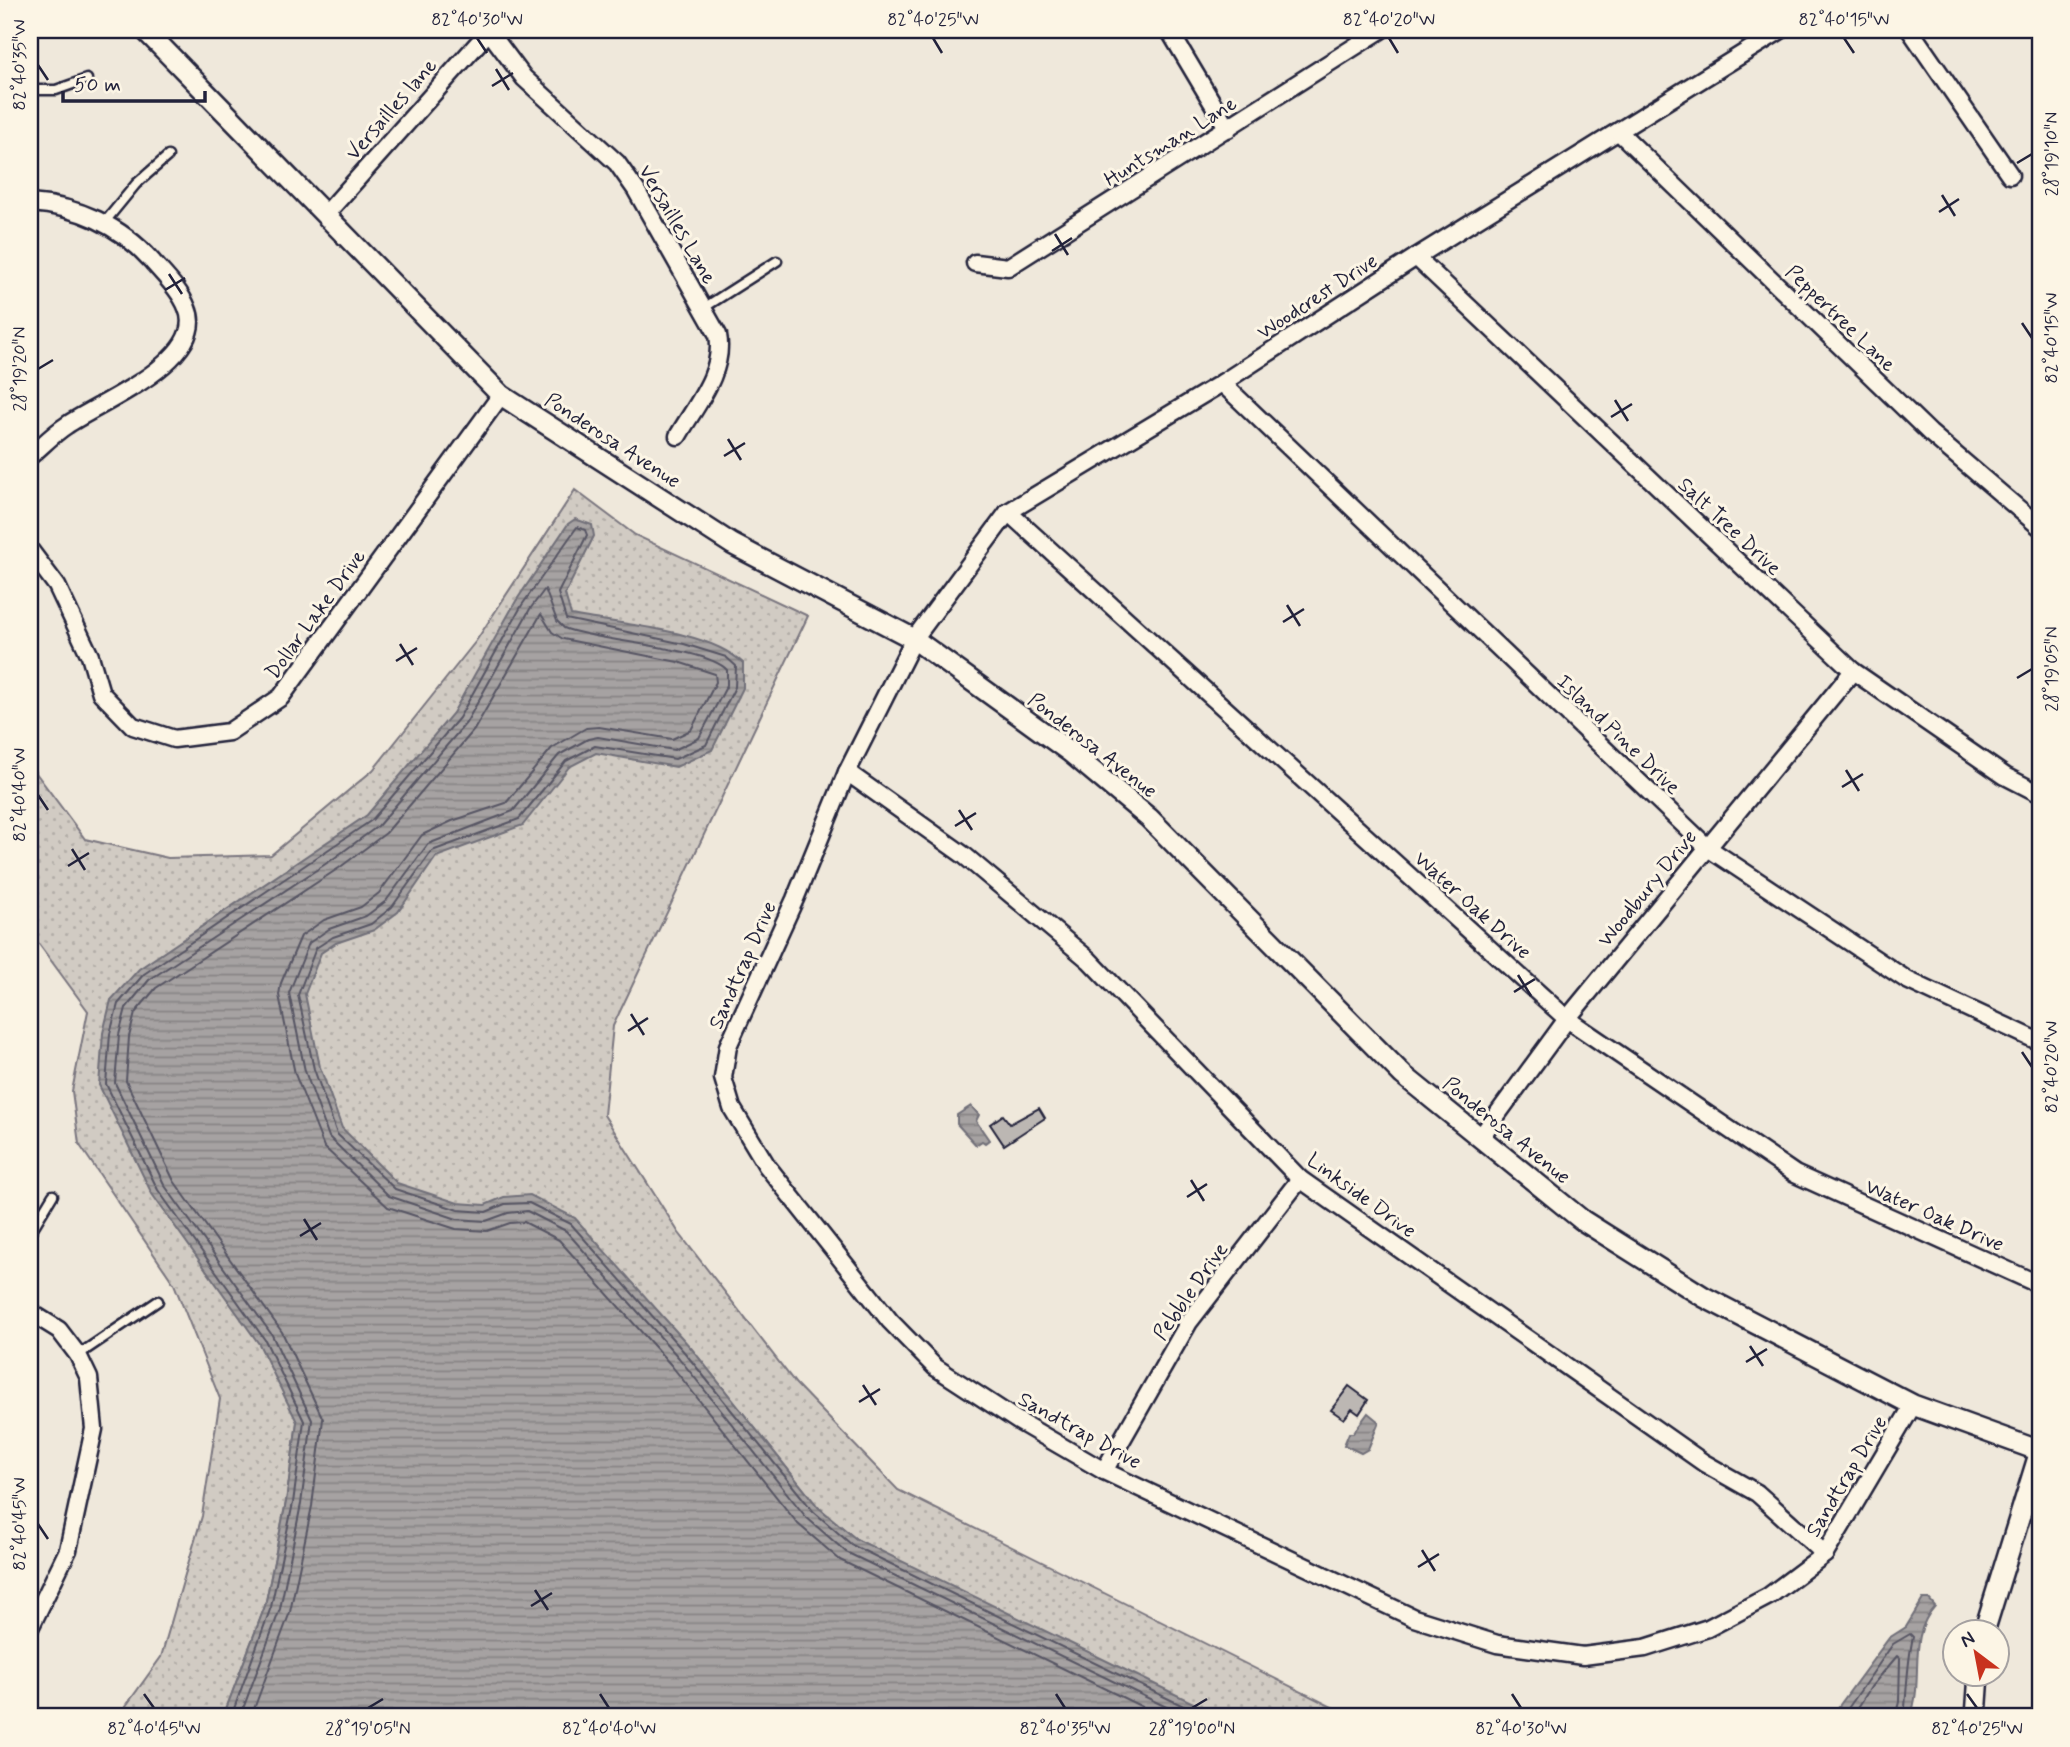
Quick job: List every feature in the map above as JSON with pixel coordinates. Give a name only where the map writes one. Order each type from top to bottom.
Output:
[{"type":"street","name":"Ponderosa Avenue","points":[[145,30],[501,395],[732,544],[914,639],[1070,752],[1149,818],[1403,1075],[1582,1220],[1704,1297],[1913,1405],[2040,1451],[1988,1618]]},
{"type":"street","name":"Versailles lane","points":[[325,215],[488,30]]},
{"type":"street","name":"Versailles Lane","points":[[488,30],[524,78],[617,163],[636,190],[718,335],[718,363],[678,436]]},
{"type":"street","points":[[1169,30],[1228,129]]},
{"type":"street","name":"Huntsman Lane","points":[[975,263],[1008,267],[1381,30]]},
{"type":"street","name":"Woodcrest Drive","points":[[914,639],[1008,512],[1222,383],[1416,257],[1781,30]]},
{"type":"street","points":[[1910,30],[2010,175]]},
{"type":"street","name":"Peppertree Lane","points":[[1619,132],[1930,433],[2040,527]]},
{"type":"street","points":[[30,204],[50,205],[85,214],[136,244],[170,281],[188,309],[189,332],[178,353],[157,371],[65,426],[30,456]]},
{"type":"street","name":"Salt Tree Drive","points":[[1416,257],[1853,671],[2005,776],[2040,794]]},
{"type":"street","name":"Island Pine Drive","points":[[1222,383],[1707,848],[1907,980],[2040,1042]]},
{"type":"street","name":"Dollar Lake Drive","points":[[30,550],[57,586],[90,656],[101,693],[133,726],[174,739],[229,732],[281,697],[501,395]]},
{"type":"street","name":"Water Oak Drive","points":[[1008,512],[1567,1019],[1796,1174],[2040,1285]]},
{"type":"street","name":"Sandtrap Drive","points":[[914,639],[846,772],[795,899],[728,1046],[723,1078],[732,1108],[767,1166],[890,1321],[935,1367],[1018,1421],[1104,1471],[1414,1618],[1497,1644],[1583,1656],[1645,1648],[1708,1628],[1769,1596],[1825,1554],[1913,1405]]},
{"type":"street","name":"Woodbury Drive","points":[[1480,1138],[1567,1019],[1853,671]]},
{"type":"street","name":"Linkside Drive","points":[[846,772],[965,856],[1089,960],[1300,1179],[1704,1463],[1757,1493],[1825,1554]]},
{"type":"street","name":"Pebble Drive","points":[[1104,1471],[1189,1322],[1300,1179]]},
{"type":"street","points":[[30,1312],[59,1330],[78,1355],[89,1378],[94,1429],[68,1549],[30,1628]]},
{"type":"street","points":[[1976,1717],[1978,1688]]},
{"type":"lane","points":[[30,90],[56,90],[87,79]]},
{"type":"lane","points":[[104,223],[136,184],[168,156]]},
{"type":"lane","points":[[702,309],[778,261]]},
{"type":"lane","points":[[30,1233],[53,1195]]},
{"type":"lane","points":[[78,1355],[158,1301]]},
{"type":"shaded area","points":[[575,490],[635,535],[808,616],[613,1026],[604,1115],[679,1233],[796,1384],[898,1490],[1352,1717],[925,1717],[912,1568],[856,1539],[818,1507],[691,1348],[297,1422],[286,1502],[265,1606],[223,1717],[118,1717],[161,1657],[202,1516],[220,1399],[174,1284],[79,1144],[72,1091],[88,1011],[30,932],[30,765],[85,839],[168,858],[271,855],[373,770],[476,641]]},
{"type":"water","points":[[575,519],[592,525],[594,536],[565,594],[571,615],[662,630],[708,643],[743,663],[743,688],[712,750],[676,767],[596,753],[569,767],[523,825],[436,857],[398,912],[374,930],[336,943],[321,953],[305,994],[320,1067],[342,1128],[397,1183],[458,1203],[485,1205],[504,1197],[530,1195],[575,1218],[691,1348],[818,1507],[856,1539],[1222,1717],[223,1717],[265,1606],[286,1502],[297,1422],[259,1344],[152,1194],[99,1085],[103,1033],[111,1000],[139,969],[367,815],[453,713],[516,601],[568,524]]},
{"type":"water","points":[[971,1106],[979,1115],[976,1121],[989,1140],[985,1143],[982,1141],[976,1145],[957,1124],[957,1115]]},
{"type":"water","points":[[1368,1413],[1379,1422],[1368,1449],[1361,1453],[1344,1445],[1349,1433],[1353,1433]]},
{"type":"water","points":[[1923,1599],[1929,1599],[1935,1606],[1926,1618],[1921,1632],[1916,1689],[1910,1717],[1831,1717],[1889,1638],[1906,1627]]},
{"type":"building","points":[[1039,1108],[1045,1118],[1004,1145],[990,1124],[1003,1115],[1010,1124]]},
{"type":"building","points":[[1349,1386],[1368,1400],[1359,1414],[1352,1409],[1344,1419],[1331,1410]]}]
